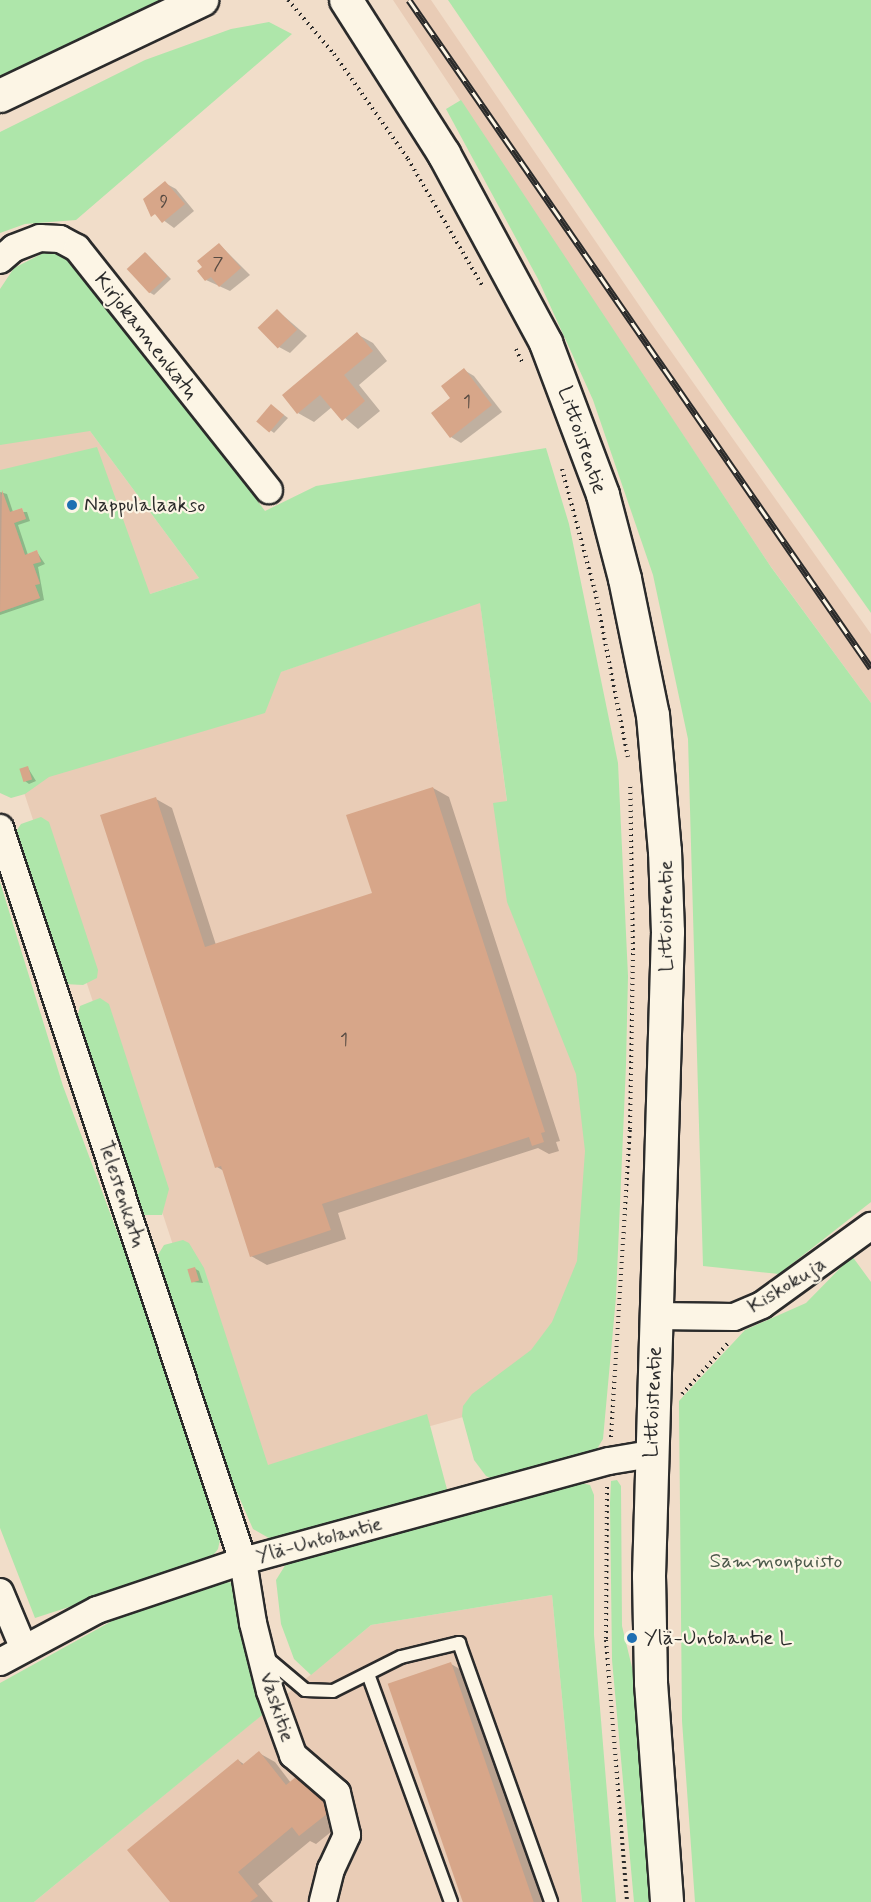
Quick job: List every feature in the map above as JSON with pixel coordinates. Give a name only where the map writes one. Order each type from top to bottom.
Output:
[{"type":"street","points":[[0,96],[202,0]]},
{"type":"street","name":"Littoistentie","points":[[346,0],[444,154],[532,314],[580,429],[625,579],[653,715],[665,851],[668,932],[652,1441],[651,1683],[667,1902]]},
{"type":"street","name":"Kirjokannenkatu","points":[[0,260],[14,248],[40,238],[60,239],[76,248],[269,490]]},
{"type":"street","name":"Telestenkatu","points":[[0,828],[243,1561]]},
{"type":"street","name":"Kiskokuja","points":[[656,1316],[734,1317],[762,1305],[871,1226]]},
{"type":"street","name":"Ylä-Untolantie","points":[[0,1662],[22,1647],[97,1610],[243,1561],[609,1461],[652,1441]]},
{"type":"street","name":"Vaskitie","points":[[243,1561],[260,1652],[293,1755],[337,1793],[347,1835],[331,1869],[323,1902]]},
{"type":"street","points":[[0,1592],[22,1647]]},
{"type":"lane","points":[[260,1652],[305,1690],[333,1691],[401,1657],[459,1643],[551,1902]]},
{"type":"lane","points":[[368,1674],[451,1902]]},
{"type":"path","points":[[288,0],[334,54],[408,159],[485,292]]},
{"type":"path","points":[[513,343],[526,373]]},
{"type":"path","points":[[559,457],[595,591],[629,764]]},
{"type":"path","points":[[627,1902],[606,1640],[609,1461],[630,1129],[633,950],[630,776]]},
{"type":"path","points":[[652,1441],[731,1340]]},
{"type":"shaded area","points":[[393,0],[431,0],[656,330],[871,634],[871,703],[769,564]]},
{"type":"shaded area","name":"Nappulalaakso","points":[[0,310],[90,431],[199,578],[0,643]]},
{"type":"shaded area","points":[[480,602],[507,802],[592,1063],[588,1287],[496,1408],[249,1476],[15,765]]},
{"type":"shaded area","points":[[552,1595],[582,1902],[34,1902],[371,1625]]},
{"type":"green space","points":[[0,0],[160,0],[0,80]]},
{"type":"green space","points":[[448,0],[871,0],[871,613],[730,414]]},
{"type":"green space","points":[[269,22],[292,34],[76,220],[25,224],[0,233],[0,132],[145,60],[231,29]]},
{"type":"green space","points":[[461,100],[771,567],[871,703],[871,1202],[779,1274],[703,1266],[688,739],[653,575],[593,400],[538,279],[446,109]]},
{"type":"green space","points":[[57,246],[75,256],[265,511],[316,486],[546,448],[569,524],[618,763],[628,976],[626,1065],[616,1297],[603,1439],[597,1449],[497,1481],[486,1476],[474,1460],[462,1416],[463,1406],[472,1394],[531,1350],[552,1322],[577,1261],[585,1151],[576,1074],[507,902],[493,803],[507,801],[480,603],[281,672],[265,713],[49,777],[25,794],[11,798],[0,793],[0,612],[40,598],[35,585],[40,583],[33,564],[41,561],[37,550],[25,555],[14,523],[26,518],[22,508],[10,512],[0,491],[0,470],[97,447],[150,594],[199,578],[90,431],[0,445],[0,289],[14,268]]},
{"type":"green space","points":[[41,817],[49,822],[98,970],[97,978],[83,985],[64,984],[15,833],[21,824]]},
{"type":"green space","points":[[0,882],[63,1086],[156,1337],[221,1535],[218,1549],[208,1562],[35,1618],[0,1528]]},
{"type":"green space","points":[[100,998],[109,1004],[169,1189],[162,1215],[142,1215],[77,1019],[80,1006]]},
{"type":"green space","points":[[183,1240],[189,1243],[204,1268],[268,1465],[427,1414],[448,1493],[274,1541],[253,1529],[221,1456],[156,1258],[164,1245]]},
{"type":"green space","name":"Sammonpuisto","points":[[852,1256],[871,1282],[871,1902],[695,1902],[682,1721],[679,1401],[745,1330],[806,1303]]},
{"type":"green space","points":[[617,1480],[621,1486],[622,1626],[637,1688],[652,1902],[634,1902],[612,1660],[610,1503],[611,1481]]},
{"type":"green space","points":[[581,1483],[590,1485],[594,1495],[594,1635],[616,1902],[582,1902],[552,1595],[371,1625],[311,1675],[294,1659],[281,1624],[276,1580],[286,1564]]},
{"type":"green space","points":[[215,1581],[237,1583],[267,1711],[34,1902],[0,1902],[0,1683],[141,1605]]},
{"type":"building","points":[[165,181],[185,204],[162,223],[155,214],[151,217],[143,199]]},
{"type":"building","points":[[219,243],[241,268],[219,287],[211,277],[205,281],[197,271],[202,267],[197,261]]},
{"type":"building","points":[[145,252],[168,276],[149,293],[127,269]]},
{"type":"building","points":[[277,309],[297,330],[278,349],[258,328]]},
{"type":"building","points":[[357,332],[373,351],[344,375],[365,401],[342,421],[320,395],[297,414],[282,395]]},
{"type":"building","points":[[464,368],[492,405],[450,438],[431,413],[450,398],[441,386]]},
{"type":"building","points":[[271,404],[284,415],[269,433],[256,422]]},
{"type":"building","points":[[2,490],[10,512],[22,508],[26,519],[14,523],[25,555],[37,550],[41,562],[33,564],[40,584],[35,585],[40,598],[0,612]]},
{"type":"building","points":[[28,766],[32,779],[23,782],[19,769]]},
{"type":"building","points":[[433,787],[545,1132],[541,1133],[544,1142],[532,1146],[529,1137],[322,1204],[331,1230],[250,1257],[221,1166],[215,1168],[100,815],[156,797],[205,947],[372,893],[346,815]]},
{"type":"building","points":[[195,1267],[199,1280],[191,1283],[187,1269]]},
{"type":"building","points":[[451,1662],[534,1902],[463,1902],[388,1684]]},
{"type":"building","points":[[259,1751],[286,1785],[302,1772],[332,1810],[299,1836],[292,1827],[238,1872],[258,1896],[250,1902],[170,1902],[127,1850],[238,1759],[242,1765]]},
{"type":"railway","points":[[409,0],[871,668]]},
{"type":"place","name":"Nappulalaakso","points":[[72,505]]},
{"type":"place","name":"Ylä-Untolantie L","points":[[632,1638]]}]
